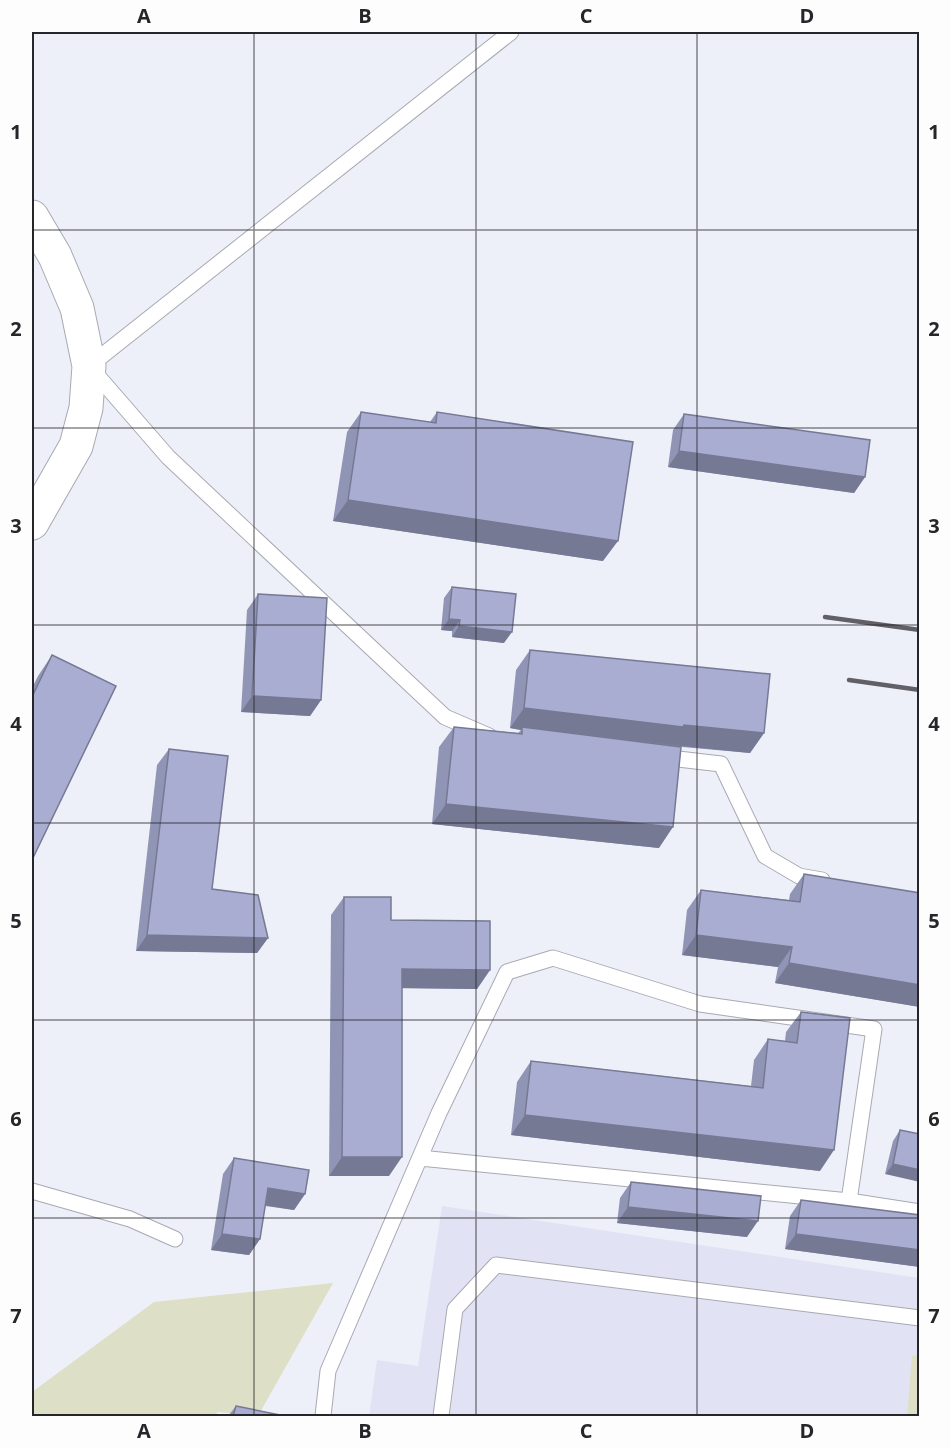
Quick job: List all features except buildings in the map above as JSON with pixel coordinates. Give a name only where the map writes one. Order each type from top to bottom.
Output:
[{"type":"street","points":[[32,217],[55,256],[77,308],[89,366],[86,408],[76,446],[32,523]]},
{"type":"lane","points":[[509,738],[485,735],[445,717],[168,457],[89,366],[511,32]]},
{"type":"lane","points":[[650,755],[721,764],[765,856],[799,876],[832,881]]},
{"type":"lane","points":[[322,1416],[327,1371],[440,1113],[507,972],[553,958],[700,1004],[874,1029],[849,1201]]},
{"type":"lane","points":[[420,1158],[849,1201],[920,1212]]},
{"type":"lane","points":[[32,1191],[130,1219],[175,1239]]},
{"type":"lane","points":[[441,1416],[455,1309],[495,1265],[920,1318]]},
{"type":"shaded area","points":[[442,1206],[919,1278],[919,1416],[369,1416],[377,1360],[418,1366]]},
{"type":"green space","points":[[333,1283],[258,1416],[218,1412],[214,1416],[32,1416],[32,1392],[154,1302]]},
{"type":"green space","points":[[919,1355],[919,1416],[907,1416],[912,1356]]},
{"type":"railway","points":[[825,617],[920,630]]},
{"type":"railway","points":[[849,680],[920,690]]}]
